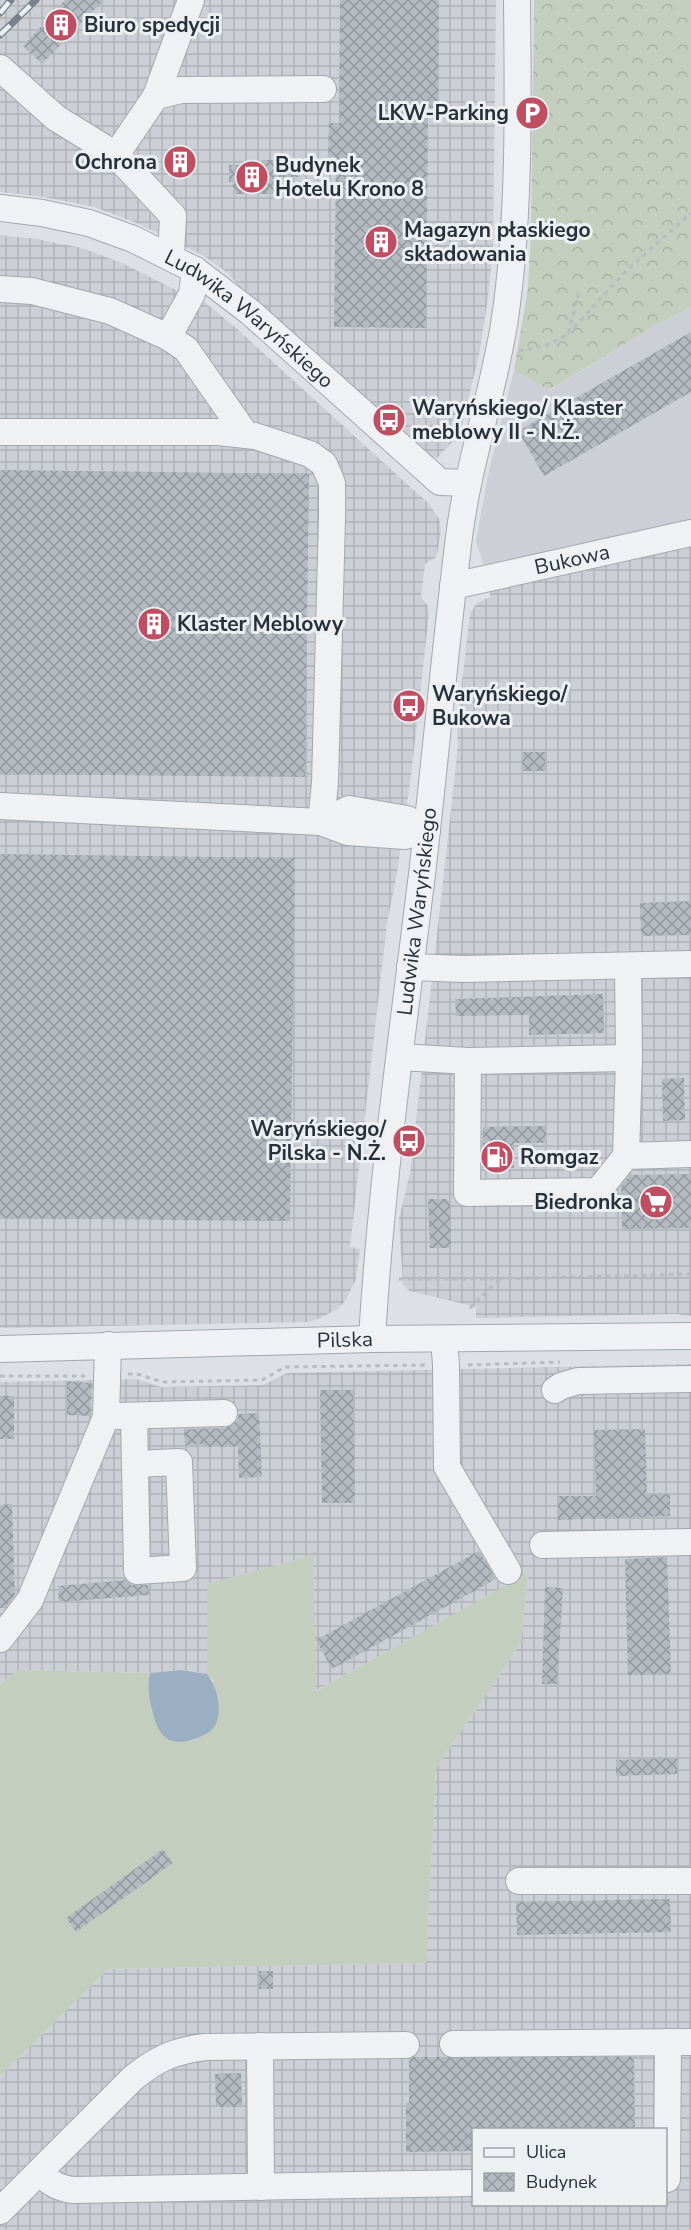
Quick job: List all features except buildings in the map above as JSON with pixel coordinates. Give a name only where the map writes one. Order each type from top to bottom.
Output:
[{"type":"street","points":[[116,155],[156,96],[191,0]]},
{"type":"street","name":"Ludwika Waryńskiego","points":[[372,1339],[378,1244],[453,586],[468,483],[500,351],[509,289],[513,241],[517,0]]},
{"type":"street","points":[[0,68],[56,118],[116,155],[173,216],[171,256]]},
{"type":"street","points":[[156,96],[181,90],[323,89]]},
{"type":"street","name":"Ludwika Waryńskiego","points":[[0,208],[42,213],[89,223],[133,238],[195,270],[250,312],[440,482],[468,483]]},
{"type":"street","points":[[168,337],[192,294],[195,270]]},
{"type":"street","points":[[0,289],[32,291],[110,311],[168,337],[186,349],[246,435]]},
{"type":"street","points":[[0,432],[206,432],[246,435],[290,446],[310,454],[324,464],[332,483],[332,518],[325,783],[321,822]]},
{"type":"street","name":"Bukowa","points":[[453,586],[691,533]]},
{"type":"street","points":[[0,806],[321,822],[349,809],[407,819],[427,830]]},
{"type":"street","points":[[410,967],[464,969],[691,964]]},
{"type":"street","points":[[468,1061],[467,1193],[598,1191],[626,1156],[629,1058],[628,966]]},
{"type":"street","points":[[400,1057],[468,1061],[629,1058]]},
{"type":"street","points":[[626,1156],[691,1154]]},
{"type":"street","name":"Pilska","points":[[0,1349],[372,1339],[691,1336]]},
{"type":"street","points":[[444,1338],[447,1467],[508,1571]]},
{"type":"street","points":[[0,1639],[30,1600],[106,1417],[108,1345]]},
{"type":"street","points":[[555,1390],[578,1381],[691,1379]]},
{"type":"street","points":[[106,1417],[224,1413]]},
{"type":"street","points":[[134,1416],[135,1464]]},
{"type":"street","points":[[543,1545],[691,1542]]},
{"type":"street","points":[[519,1881],[691,1881]]},
{"type":"street","points":[[453,2044],[680,2042],[675,2179]]},
{"type":"street","points":[[0,2211],[133,2078],[151,2063],[168,2054],[184,2049],[260,2046],[406,2045]]},
{"type":"street","points":[[260,2046],[261,2187]]},
{"type":"street","points":[[39,2172],[52,2184],[73,2190],[472,2183]]},
{"type":"path","points":[[500,351],[532,350],[548,345],[568,333],[624,273],[691,213]]},
{"type":"path","points":[[568,333],[579,292]]},
{"type":"path","points":[[399,1279],[691,1274]]},
{"type":"path","points":[[470,1308],[499,1279]]},
{"type":"path","points":[[0,1376],[137,1374],[162,1382],[262,1380],[285,1367],[472,1365]]},
{"type":"shaded area","points":[[0,0],[496,0],[493,247],[488,298],[479,355],[461,429],[459,435],[437,458],[429,456],[244,293],[229,274],[204,256],[139,224],[94,207],[44,197],[0,192]]},
{"type":"shaded area","points":[[0,235],[37,239],[82,248],[122,263],[182,293],[202,300],[236,328],[429,504],[439,519],[441,530],[436,557],[425,564],[421,597],[428,606],[429,614],[411,776],[387,924],[350,1247],[360,1249],[356,1279],[345,1301],[338,1309],[308,1322],[0,1328]]},
{"type":"shaded area","points":[[691,307],[691,520],[485,568],[476,541],[488,475],[514,370],[550,390],[658,324]]},
{"type":"shaded area","points":[[691,541],[691,1316],[676,1314],[476,1318],[476,1307],[410,1291],[403,1285],[399,1219],[410,1173],[458,745],[457,725],[470,613],[477,603],[490,597],[490,591]]},
{"type":"shaded area","points":[[691,1364],[691,2230],[0,2230],[0,2076],[108,1969],[426,1963],[436,1768],[521,1643],[528,1574],[315,1691],[313,1555],[208,1584],[207,1674],[181,1670],[150,1673],[19,1670],[0,1684],[0,1382],[136,1379],[161,1387],[263,1385],[287,1373]]},
{"type":"green space","points":[[534,0],[691,0],[691,307],[658,324],[549,390],[514,370],[528,288],[531,231]]},
{"type":"green space","points":[[313,1555],[316,1691],[528,1573],[521,1643],[436,1768],[426,1963],[108,1969],[0,2076],[0,1684],[19,1670],[150,1673],[150,1701],[214,1682],[207,1674],[207,1584]]},
{"type":"water","points":[[181,1670],[207,1674],[216,1692],[219,1714],[214,1727],[208,1733],[194,1739],[177,1742],[161,1733],[157,1726],[151,1705],[149,1682],[150,1673]]},
{"type":"railway","points":[[0,13],[11,0]]},
{"type":"railway","points":[[0,35],[36,0]]},
{"type":"place","name":"Biuro spedycji","points":[[61,25]]},
{"type":"place","name":"LKW-Parking","points":[[532,113]]},
{"type":"place","name":"Ochrona","points":[[180,162]]},
{"type":"place","name":"Budynek Hotelu Krono 8","points":[[252,177]]},
{"type":"place","name":"Magazyn płaskiego składowania","points":[[381,242]]},
{"type":"place","name":"Waryńskiego/ Klaster meblowy II - N.Ż.","points":[[389,420]]},
{"type":"place","name":"Klaster Meblowy","points":[[154,624]]},
{"type":"place","name":"Waryńskiego/ Bukowa","points":[[409,706]]},
{"type":"place","name":"Waryńskiego/ Pilska - N.Ż.","points":[[409,1141]]},
{"type":"place","name":"Romgaz","points":[[497,1157]]},
{"type":"place","name":"Biedronka","points":[[656,1202]]}]
